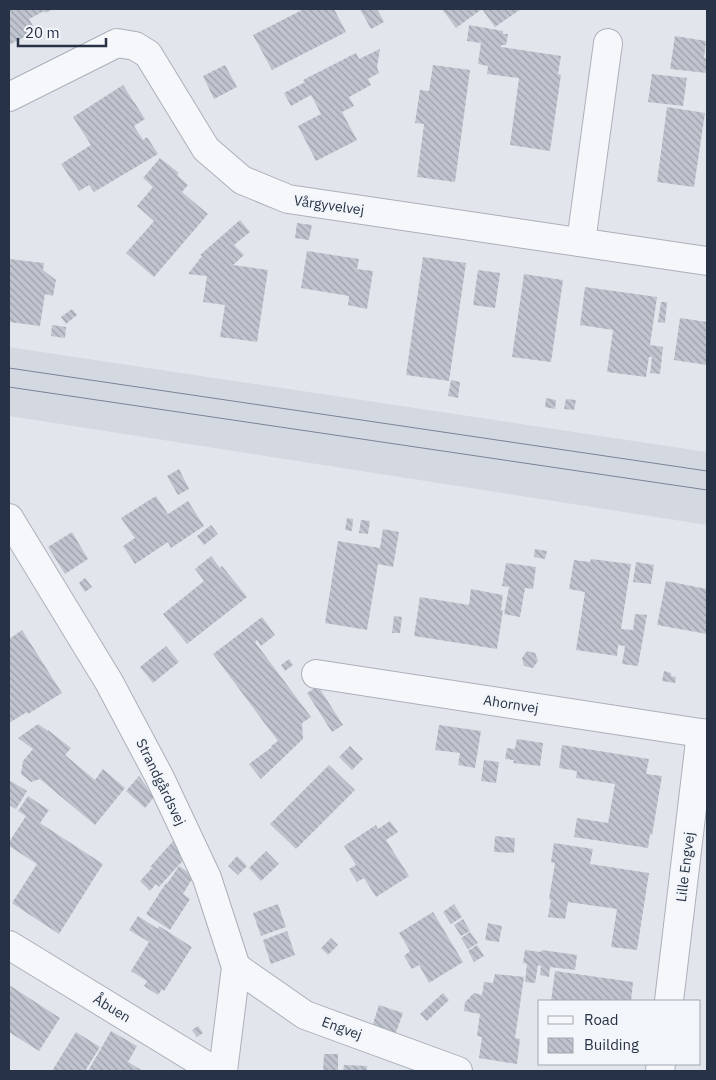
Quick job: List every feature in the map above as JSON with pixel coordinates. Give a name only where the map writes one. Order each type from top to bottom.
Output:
[{"type":"street","name":"Vårgyvelvej","points":[[9,97],[117,43],[135,46],[148,54],[206,149],[242,180],[288,199],[707,261]]},
{"type":"street","points":[[581,242],[608,43]]},
{"type":"street","name":"Strandgårdsvej","points":[[9,518],[109,682],[160,778],[206,878],[236,967],[223,1071]]},
{"type":"street","name":"Ahornvej","points":[[316,674],[704,733]]},
{"type":"street","name":"Lille Engvej","points":[[668,1000],[704,733]]},
{"type":"street","name":"Åbuen","points":[[9,945],[215,1071]]},
{"type":"street","name":"Engvej","points":[[236,967],[305,1015],[458,1071]]},
{"type":"shaded area","points":[[9,347],[707,452],[707,525],[9,416]]},
{"type":"building","points":[[9,9],[53,9],[45,13],[44,11],[29,19],[36,31],[9,45]]},
{"type":"building","points":[[304,9],[334,9],[346,32],[272,70],[253,35]]},
{"type":"building","points":[[360,9],[377,9],[384,22],[371,29]]},
{"type":"building","points":[[442,9],[482,9],[456,28]]},
{"type":"building","points":[[482,9],[521,9],[495,27]]},
{"type":"building","points":[[469,25],[503,31],[503,34],[508,34],[506,45],[501,45],[501,47],[561,56],[558,74],[561,75],[550,151],[510,145],[519,78],[487,74],[488,66],[478,64],[481,43],[467,41]]},
{"type":"building","points":[[675,36],[706,41],[704,58],[707,58],[707,73],[670,69]]},
{"type":"building","points":[[380,49],[377,67],[379,73],[368,79],[371,85],[349,97],[354,106],[342,112],[357,140],[316,161],[298,126],[321,114],[311,95],[291,106],[284,93],[305,82],[303,80],[356,53],[359,59]]},
{"type":"building","points":[[225,65],[237,87],[214,99],[203,76]]},
{"type":"building","points":[[433,65],[470,70],[455,182],[417,177],[424,124],[415,123],[420,90],[429,91]]},
{"type":"building","points":[[652,74],[687,78],[683,106],[648,102]]},
{"type":"building","points":[[123,85],[145,119],[134,126],[143,140],[147,137],[158,154],[94,192],[89,185],[79,191],[61,164],[91,145],[73,117]]},
{"type":"building","points":[[667,107],[705,113],[694,187],[657,182]]},
{"type":"building","points":[[160,158],[179,173],[177,175],[188,185],[182,192],[208,214],[154,277],[126,253],[154,221],[137,206],[153,187],[143,178]]},
{"type":"building","points":[[240,220],[250,232],[234,245],[244,255],[233,265],[268,270],[257,342],[220,337],[225,305],[203,302],[207,276],[188,274],[202,256],[200,255]]},
{"type":"building","points":[[297,223],[312,225],[309,240],[295,238]]},
{"type":"building","points":[[307,251],[359,259],[357,269],[373,271],[367,309],[348,305],[349,296],[301,288]]},
{"type":"building","points":[[423,257],[466,263],[449,381],[406,375]]},
{"type":"building","points":[[9,259],[44,263],[43,270],[56,280],[53,296],[45,294],[40,326],[9,322]]},
{"type":"building","points":[[478,270],[500,273],[495,308],[473,305]]},
{"type":"building","points":[[524,274],[563,280],[551,362],[512,357]]},
{"type":"building","points":[[585,287],[657,297],[650,345],[663,347],[660,374],[650,373],[652,357],[649,357],[646,377],[607,372],[613,330],[580,325]]},
{"type":"building","points":[[661,302],[667,302],[665,323],[658,322]]},
{"type":"building","points":[[72,309],[77,315],[66,324],[61,317]]},
{"type":"building","points":[[680,318],[707,322],[707,365],[674,360]]},
{"type":"building","points":[[52,325],[66,327],[65,338],[51,336]]},
{"type":"building","points":[[451,380],[460,382],[458,398],[448,396]]},
{"type":"building","points":[[546,398],[556,400],[555,409],[545,407]]},
{"type":"building","points":[[566,399],[576,400],[574,410],[564,409]]},
{"type":"building","points":[[179,469],[189,489],[178,495],[167,476]]},
{"type":"building","points":[[156,496],[168,514],[188,501],[204,526],[171,548],[168,542],[135,564],[123,546],[135,538],[121,518]]},
{"type":"building","points":[[347,518],[353,519],[352,531],[345,530]]},
{"type":"building","points":[[361,520],[370,521],[368,534],[359,533]]},
{"type":"building","points":[[211,525],[218,534],[204,545],[197,536]]},
{"type":"building","points":[[383,529],[399,532],[393,567],[378,564],[367,630],[325,623],[338,541],[380,548]]},
{"type":"building","points":[[72,532],[88,559],[65,574],[48,547]]},
{"type":"building","points":[[535,549],[547,551],[545,559],[534,557]]},
{"type":"building","points":[[211,556],[220,568],[222,566],[247,597],[187,644],[163,614],[204,581],[195,569]]},
{"type":"building","points":[[591,559],[631,564],[621,629],[633,630],[635,614],[647,615],[638,666],[622,664],[625,646],[618,645],[617,656],[576,650],[585,592],[569,589],[574,560],[590,562]]},
{"type":"building","points":[[636,562],[654,565],[651,584],[633,582]]},
{"type":"building","points":[[506,563],[536,567],[533,589],[525,588],[520,617],[504,614],[509,587],[502,586]]},
{"type":"building","points":[[85,578],[92,587],[85,592],[79,583]]},
{"type":"building","points":[[666,581],[707,589],[707,634],[657,625]]},
{"type":"building","points":[[471,589],[503,595],[501,610],[503,610],[497,649],[414,636],[420,597],[469,605]]},
{"type":"building","points":[[394,616],[402,617],[400,633],[392,633]]},
{"type":"building","points":[[262,617],[275,635],[261,646],[257,640],[255,642],[311,717],[302,723],[303,739],[261,779],[249,764],[278,741],[213,654]]},
{"type":"building","points":[[22,630],[62,693],[28,714],[27,712],[9,723],[9,639]]},
{"type":"building","points":[[166,646],[179,662],[153,683],[140,667]]},
{"type":"building","points":[[527,651],[535,653],[538,661],[533,668],[524,666],[522,658]]},
{"type":"building","points":[[289,659],[293,665],[285,671],[281,665]]},
{"type":"building","points":[[664,671],[676,677],[675,683],[662,681]]},
{"type":"building","points":[[318,686],[343,725],[332,732],[307,693]]},
{"type":"building","points":[[38,724],[71,748],[65,755],[95,780],[103,769],[125,788],[95,825],[40,779],[31,782],[21,774],[23,761],[33,749],[18,738]]},
{"type":"building","points":[[439,725],[481,731],[475,768],[458,765],[460,753],[435,750]]},
{"type":"building","points":[[517,739],[543,743],[540,766],[513,763],[514,760],[505,759],[507,748],[515,749]]},
{"type":"building","points":[[562,745],[649,759],[646,774],[662,776],[648,848],[574,837],[577,818],[608,823],[615,784],[576,778],[577,771],[559,768]]},
{"type":"building","points":[[350,746],[363,759],[352,770],[339,757]]},
{"type":"building","points":[[484,760],[499,762],[496,783],[481,781]]},
{"type":"building","points":[[329,765],[355,790],[296,849],[270,824]]},
{"type":"building","points":[[139,776],[154,797],[145,808],[126,791]]},
{"type":"building","points":[[9,780],[27,791],[16,809],[9,805]]},
{"type":"building","points":[[28,796],[49,810],[40,823],[103,864],[59,934],[12,903],[37,864],[9,846],[9,842],[26,816],[18,811]]},
{"type":"building","points":[[390,821],[398,832],[386,840],[409,876],[376,897],[364,878],[357,882],[349,869],[356,865],[344,846],[376,825],[378,829]]},
{"type":"building","points":[[495,836],[515,838],[514,853],[494,852]]},
{"type":"building","points":[[174,840],[187,856],[159,887],[156,884],[150,891],[140,881]]},
{"type":"building","points":[[554,843],[593,849],[590,864],[649,873],[637,950],[611,947],[617,909],[568,902],[565,919],[548,917],[555,863],[551,862]]},
{"type":"building","points":[[266,851],[279,864],[261,881],[249,868]]},
{"type":"building","points":[[237,856],[247,866],[238,875],[228,866]]},
{"type":"building","points":[[179,866],[194,876],[183,894],[190,899],[170,930],[146,914]]},
{"type":"building","points":[[278,904],[286,927],[261,936],[253,913]]},
{"type":"building","points":[[454,904],[462,917],[451,924],[443,912]]},
{"type":"building","points":[[433,912],[463,962],[429,983],[419,965],[412,969],[404,956],[410,951],[399,933]]},
{"type":"building","points":[[138,916],[158,929],[159,926],[192,947],[164,991],[162,989],[158,995],[144,986],[147,981],[131,971],[149,942],[129,930]]},
{"type":"building","points":[[463,919],[470,931],[461,936],[454,925]]},
{"type":"building","points":[[488,923],[502,926],[499,942],[485,940]]},
{"type":"building","points":[[287,931],[295,955],[271,964],[263,940]]},
{"type":"building","points":[[470,932],[478,943],[468,949],[461,938]]},
{"type":"building","points":[[331,938],[338,945],[328,955],[321,948]]},
{"type":"building","points":[[477,945],[484,956],[474,962],[468,951]]},
{"type":"building","points":[[525,950],[541,952],[542,950],[577,955],[575,970],[550,967],[549,977],[540,975],[541,966],[538,965],[535,983],[525,982],[527,964],[523,963]]},
{"type":"building","points":[[555,971],[633,982],[631,1000],[551,1000]]},
{"type":"building","points":[[495,974],[524,977],[515,1038],[520,1039],[517,1064],[479,1058],[482,1037],[477,1036],[480,1014],[464,1011],[465,1002],[474,993],[482,995],[484,982],[493,983]]},
{"type":"building","points":[[9,985],[60,1018],[39,1051],[9,1032]]},
{"type":"building","points":[[443,993],[449,1000],[427,1021],[420,1014]]},
{"type":"building","points":[[379,1005],[403,1013],[395,1035],[372,1027]]},
{"type":"building","points":[[198,1026],[203,1033],[197,1037],[192,1030]]},
{"type":"building","points":[[111,1031],[137,1046],[128,1062],[143,1071],[88,1071]]},
{"type":"building","points":[[76,1032],[100,1047],[85,1071],[52,1071]]},
{"type":"building","points":[[324,1054],[338,1054],[338,1071],[323,1071]]},
{"type":"building","points":[[344,1065],[367,1066],[367,1071],[343,1071]]},
{"type":"tram line","points":[[9,368],[707,471]]},
{"type":"tram line","points":[[9,387],[707,490]]}]
